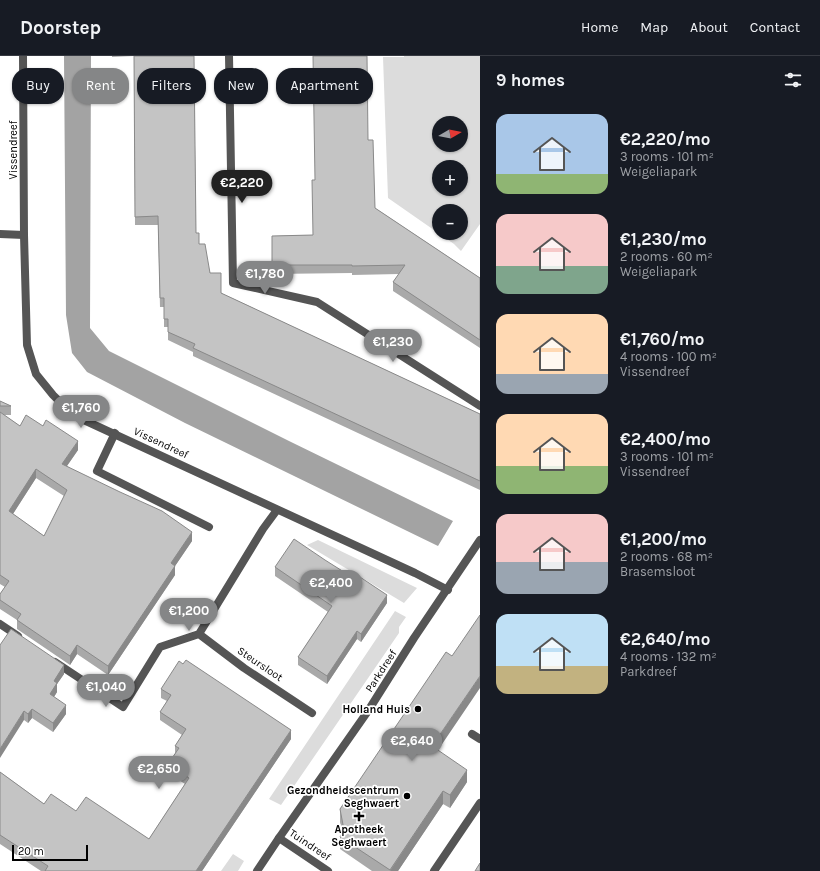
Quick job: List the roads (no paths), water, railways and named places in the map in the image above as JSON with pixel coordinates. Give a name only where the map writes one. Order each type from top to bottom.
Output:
[{"type":"street","name":"Vissendreef","points":[[23,56],[24,234],[27,345],[36,374],[53,396],[73,415],[115,433],[277,510],[415,573],[448,590]]},
{"type":"street","points":[[229,56],[233,283],[317,302],[480,406]]},
{"type":"street","points":[[0,234],[24,234]]},
{"type":"street","points":[[115,433],[97,471],[209,527]]},
{"type":"street","points":[[51,659],[123,707],[160,647],[199,634],[259,536],[277,510]]},
{"type":"street","name":"Parkdreef","points":[[257,871],[368,711],[414,638],[448,590],[480,540]]},
{"type":"street","points":[[0,624],[26,642]]},
{"type":"street","name":"Steursloot","points":[[199,634],[244,668],[312,713]]},
{"type":"street","points":[[472,734],[480,739]]},
{"type":"street","points":[[434,871],[480,803]]},
{"type":"street","name":"Tuindreef","points":[[279,838],[328,871]]},
{"type":"place","name":"Holland Huis","points":[[418,709]]},
{"type":"place","name":"Gezondheidscentrum Seghwaert","points":[[407,796]]},
{"type":"place","name":"Apotheek Seghwaert","points":[[359,816]]}]
